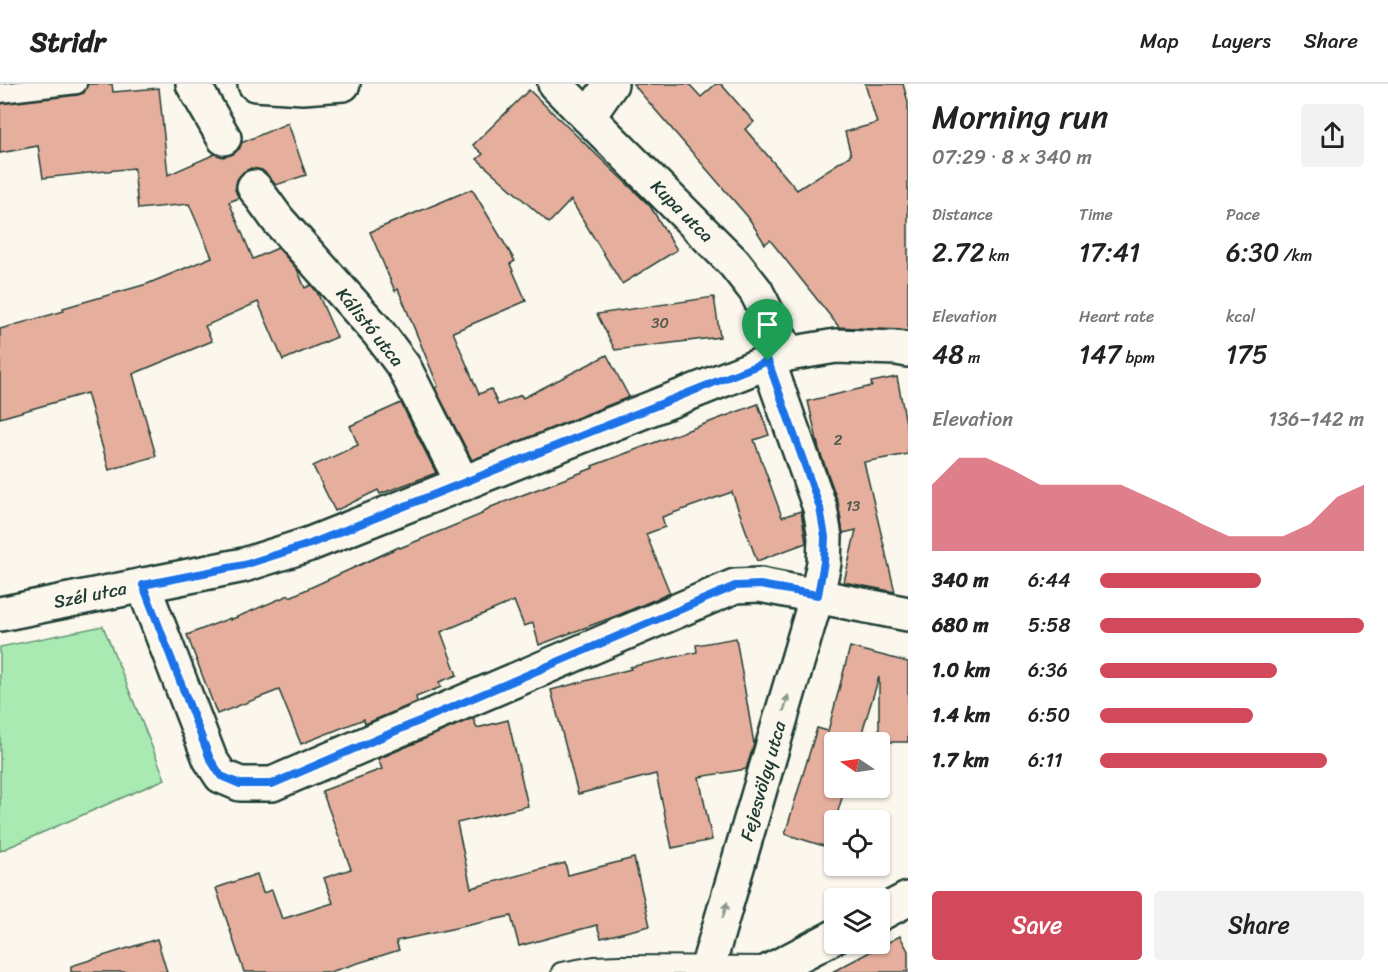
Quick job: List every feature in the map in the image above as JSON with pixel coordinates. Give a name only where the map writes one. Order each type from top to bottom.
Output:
[{"type":"street","points":[[193,84],[224,138]]},
{"type":"street","points":[[255,84],[303,87],[343,84]]},
{"type":"street","name":"Kupa utca","points":[[555,84],[734,263],[756,291],[778,358]]},
{"type":"street","points":[[588,117],[611,84]]},
{"type":"street","name":"Kálistó utca","points":[[254,187],[278,220],[378,332],[404,367],[463,484]]},
{"type":"street","name":"Szél utca","points":[[0,615],[255,562],[310,544],[778,358],[836,346],[908,350]]},
{"type":"street","name":"Fejesvölgy utca","points":[[708,966],[818,595],[825,554],[825,537],[820,508],[778,358]]},
{"type":"street","points":[[143,585],[210,759],[221,776],[240,784],[272,784],[735,586],[760,585],[908,614]]},
{"type":"street","points":[[890,908],[908,899]]},
{"type":"street","points":[[772,969],[824,942]]},
{"type":"lane","points":[[0,93],[77,84]]},
{"type":"lane","points":[[561,972],[612,966],[772,969]]},
{"type":"green space","points":[[103,626],[165,779],[0,851],[0,647]]},
{"type":"building","points":[[88,84],[112,84],[113,92],[159,88],[168,175],[215,154],[223,157],[233,154],[240,148],[241,143],[288,123],[306,175],[276,185],[262,170],[251,168],[243,172],[237,180],[235,190],[239,198],[229,202],[253,259],[278,248],[297,269],[305,288],[311,285],[317,292],[337,337],[283,360],[258,302],[205,326],[212,341],[133,374],[156,456],[109,470],[87,393],[0,418],[0,329],[147,284],[212,257],[189,204],[138,209],[134,168],[43,178],[38,146],[0,153],[0,104],[78,95],[84,93]]},
{"type":"building","points":[[633,84],[689,84],[701,97],[716,84],[721,84],[754,122],[745,129],[797,190],[851,155],[845,132],[877,123],[865,84],[903,84],[908,102],[908,331],[839,327],[770,240],[765,244],[748,217]]},
{"type":"building","points":[[529,90],[650,206],[677,250],[622,284],[571,200],[549,223],[477,159],[483,154],[473,145]]},
{"type":"building","points":[[472,189],[515,261],[510,264],[526,301],[453,332],[479,394],[491,389],[498,405],[521,395],[523,398],[607,355],[629,397],[472,460],[435,388],[438,386],[398,289],[395,291],[370,232]]},
{"type":"building","points":[[714,297],[720,337],[615,350],[597,314]]},
{"type":"building","points":[[897,377],[908,433],[908,454],[864,462],[895,592],[844,582],[856,530],[843,533],[838,502],[819,449],[808,401],[872,386],[871,382]]},
{"type":"building","points":[[401,403],[436,473],[380,494],[378,490],[335,511],[313,466],[358,445],[350,426]]},
{"type":"building","points":[[758,404],[769,435],[754,440],[782,517],[801,511],[806,543],[757,561],[732,492],[662,517],[665,527],[646,534],[670,593],[539,645],[533,623],[524,626],[514,601],[441,632],[457,675],[439,682],[441,687],[416,697],[417,702],[365,724],[364,719],[301,744],[279,690],[217,714],[187,635],[289,595],[290,597],[399,547],[482,514],[491,507],[593,468],[592,466]]},
{"type":"building","points":[[736,638],[754,744],[746,769],[699,777],[712,840],[672,848],[656,774],[578,794],[551,690],[631,669],[630,667],[697,652],[696,645]]},
{"type":"building","points":[[850,647],[908,662],[908,742],[890,742],[890,732],[879,732],[879,677],[862,732],[824,732],[824,798],[842,798],[838,810],[824,810],[824,846],[785,834],[817,728],[828,731]]},
{"type":"building","points":[[473,718],[477,728],[508,720],[528,806],[457,823],[471,888],[565,863],[568,875],[634,858],[650,926],[601,938],[597,925],[519,946],[511,916],[396,941],[399,950],[330,972],[244,972],[216,888],[257,874],[263,893],[272,890],[282,919],[333,903],[324,878],[351,869],[322,791],[382,769],[378,759]]},
{"type":"building","points":[[900,936],[908,951],[908,972],[832,972],[866,954],[890,954],[890,941]]},
{"type":"building","points":[[157,939],[167,972],[71,972],[71,966]]},
{"type":"route","points":[[768,361],[820,508],[825,537],[824,562],[818,595],[760,585],[735,586],[272,784],[240,784],[221,776],[210,759],[143,585],[244,565],[310,544],[768,361]]}]
